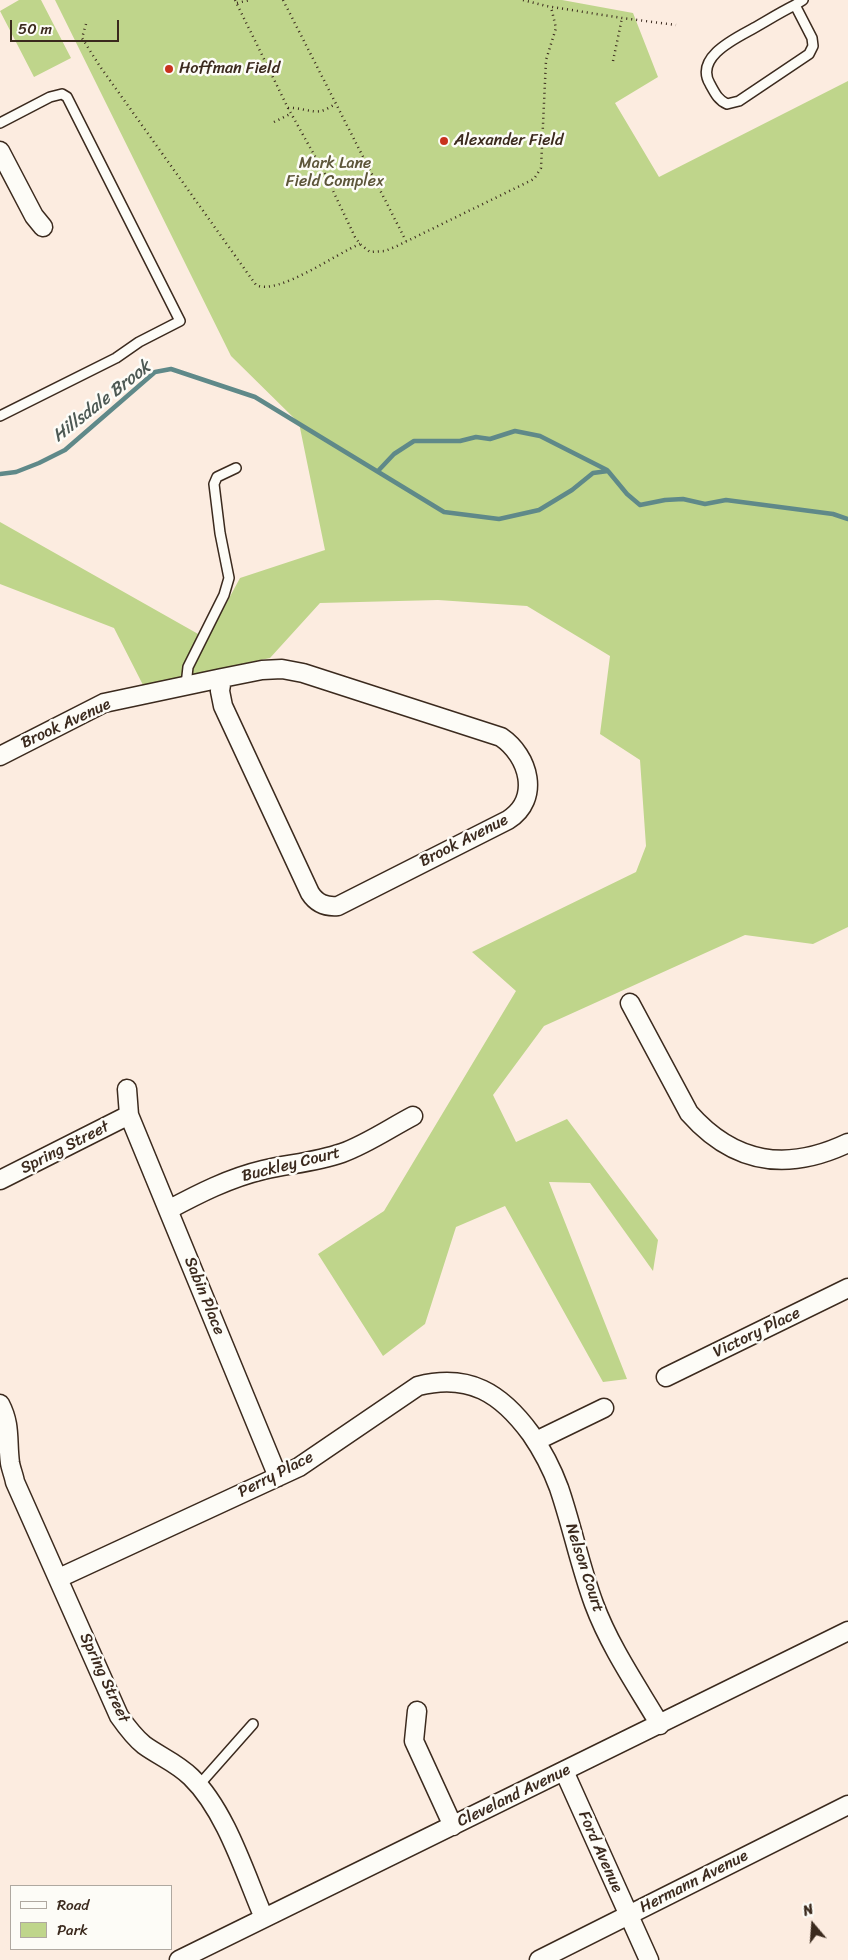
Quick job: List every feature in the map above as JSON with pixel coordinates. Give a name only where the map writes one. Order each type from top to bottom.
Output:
[{"type":"street","points":[[0,151],[34,216],[43,227]]},
{"type":"street","name":"Brook Avenue","points":[[0,756],[104,703],[186,684],[262,670],[282,669],[303,673],[501,737],[512,744],[522,758],[528,784],[527,795],[522,806],[508,820],[338,906],[329,907],[320,904],[310,893],[223,706],[220,691],[222,678]]},
{"type":"street","points":[[630,1004],[688,1113],[715,1138],[733,1149],[769,1160],[809,1158],[829,1152],[848,1143]]},
{"type":"street","points":[[127,1089],[129,1115]]},
{"type":"street","name":"Spring Street","points":[[0,1180],[129,1115]]},
{"type":"street","name":"Sabin Place","points":[[129,1115],[278,1477]]},
{"type":"street","name":"Buckley Court","points":[[168,1210],[230,1180],[262,1170],[322,1159],[344,1152],[413,1116]]},
{"type":"street","name":"Victory Place","points":[[666,1378],[848,1288]]},
{"type":"street","name":"Perry Place","points":[[59,1578],[299,1467],[418,1386],[433,1382],[452,1381],[470,1384],[499,1399],[512,1410]]},
{"type":"street","name":"Spring Street","points":[[0,1404],[6,1414],[9,1426],[10,1463],[15,1482],[119,1716],[144,1745],[178,1766],[199,1785],[219,1812],[264,1918]]},
{"type":"street","points":[[536,1441],[604,1408]]},
{"type":"street","name":"Nelson Court","points":[[512,1410],[536,1441],[546,1458],[559,1487],[582,1572],[595,1607],[611,1641],[660,1725]]},
{"type":"street","name":"Cleveland Avenue","points":[[180,1960],[848,1631]]},
{"type":"street","points":[[417,1711],[414,1741],[453,1826]]},
{"type":"street","name":"Ford Avenue","points":[[564,1771],[649,1960]]},
{"type":"street","name":"Hermann Avenue","points":[[540,1960],[848,1805]]},
{"type":"lane","points":[[794,5],[812,38],[813,46],[809,54],[739,100],[727,104],[720,101],[708,80],[706,70],[717,52],[729,42],[794,5],[804,0]]},
{"type":"lane","points":[[0,122],[50,96],[62,94],[67,97],[180,321],[138,342],[116,358],[0,416]]},
{"type":"lane","points":[[186,684],[188,667],[224,595],[228,578],[214,484],[217,476],[236,468]]},
{"type":"lane","points":[[199,1785],[253,1724]]},
{"type":"path","points":[[250,0],[236,2],[291,114],[326,176],[360,244],[370,252],[391,249],[407,242],[534,178],[541,168],[546,60],[556,28],[550,7]]},
{"type":"path","points":[[283,0],[407,242]]},
{"type":"path","points":[[522,0],[550,7],[676,25]]},
{"type":"path","points":[[613,61],[622,18]]},
{"type":"path","points":[[86,24],[82,38],[99,65],[256,285],[261,288],[279,286],[360,244]]},
{"type":"path","points":[[288,108],[299,107],[322,111],[336,104]]},
{"type":"path","points":[[274,122],[291,114]]},
{"type":"green space","points":[[19,0],[41,0],[71,58],[34,77],[0,11]]},
{"type":"green space","name":"Mark Lane Field Complex","points":[[55,0],[562,0],[633,13],[658,77],[615,103],[659,177],[848,81],[848,927],[813,944],[745,935],[544,1026],[493,1095],[516,1142],[567,1119],[658,1240],[653,1271],[590,1183],[549,1182],[627,1379],[603,1382],[505,1206],[456,1227],[425,1324],[383,1356],[318,1254],[384,1211],[516,991],[472,952],[636,872],[646,846],[640,760],[600,734],[610,656],[527,606],[438,600],[320,603],[270,658],[143,685],[114,628],[0,584],[0,522],[207,639],[240,578],[325,550],[299,423],[231,356]]},
{"type":"waterway","name":"Hillsdale Brook","points":[[0,474],[16,472],[65,450],[155,372],[171,369],[255,397],[444,512],[499,519],[539,510],[572,490],[593,473],[608,471],[627,494],[640,505],[665,500],[683,499],[705,504],[726,500],[833,514],[848,519]]},
{"type":"waterway","name":"Hillsdale Brook","points":[[378,471],[394,454],[414,441],[460,441],[476,437],[490,439],[515,431],[540,436],[607,470]]},
{"type":"place","name":"Hoffman Field","points":[[169,69]]},
{"type":"place","name":"Alexander Field","points":[[444,141]]}]
